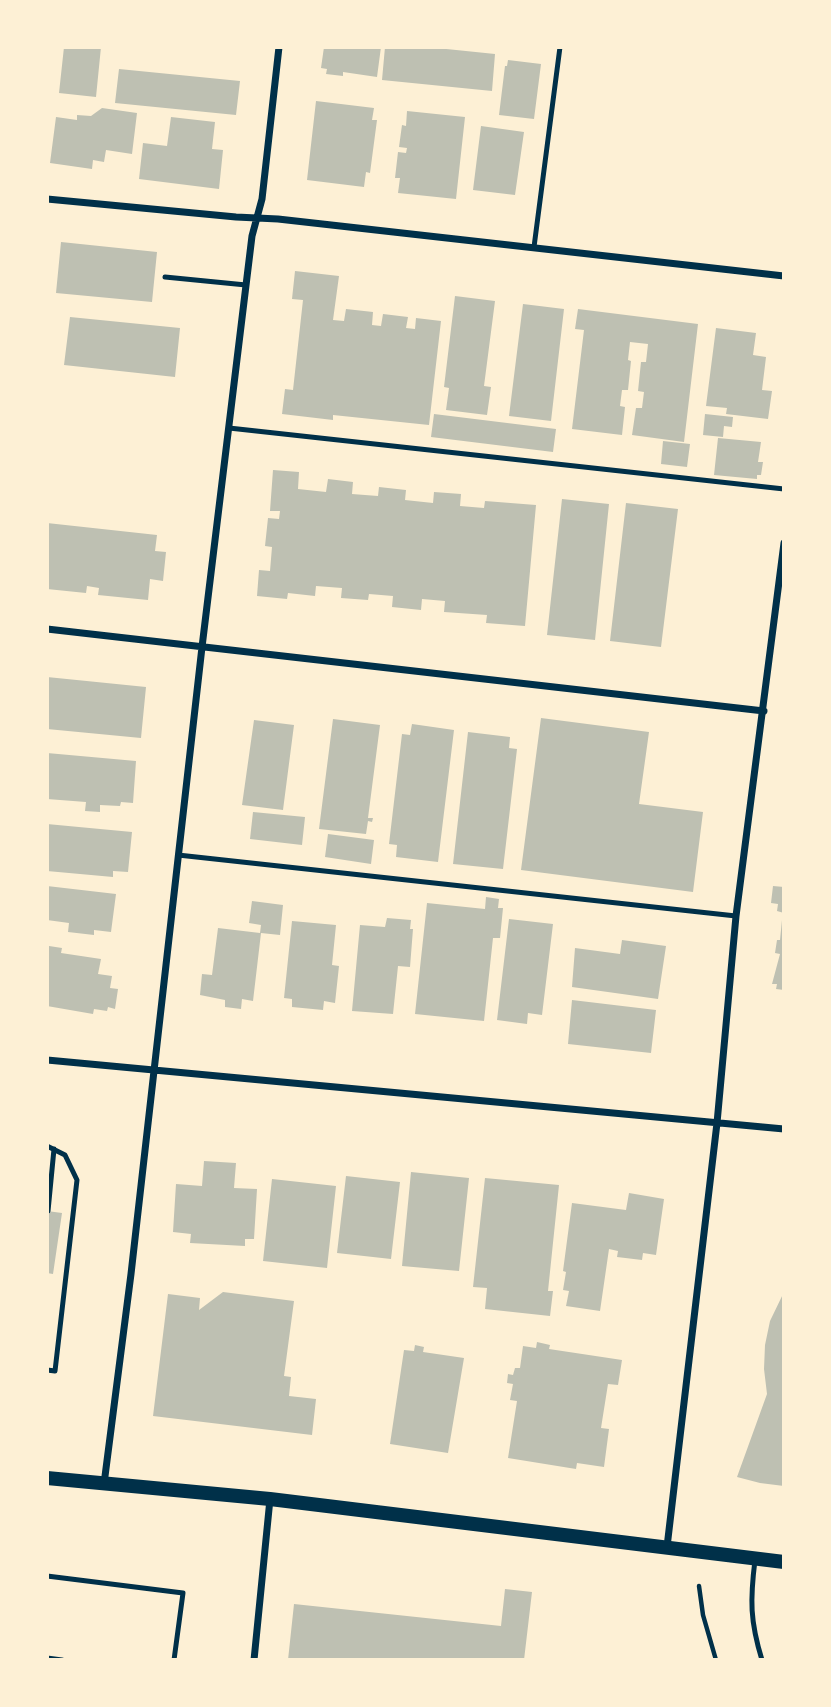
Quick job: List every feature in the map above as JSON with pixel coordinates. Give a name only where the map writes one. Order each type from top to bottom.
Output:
[{"type":"main road","points":[[47,1478],[270,1499],[784,1562]]},
{"type":"street","points":[[104,1485],[246,285],[262,199],[279,47]]},
{"type":"street","points":[[47,199],[257,217],[784,276]]},
{"type":"street","points":[[667,1547],[716,1124],[736,916],[784,542]]},
{"type":"street","points":[[47,629],[764,711]]},
{"type":"street","points":[[774,632],[784,633]]},
{"type":"street","points":[[47,1060],[784,1129]]},
{"type":"street","points":[[254,1660],[270,1499]]},
{"type":"lane","points":[[534,247],[560,47]]},
{"type":"lane","points":[[165,277],[246,285]]},
{"type":"lane","points":[[229,428],[784,489]]},
{"type":"lane","points":[[178,855],[736,916]]},
{"type":"lane","points":[[47,1146],[65,1155],[77,1180],[55,1371],[47,1370]]},
{"type":"lane","points":[[48,1212],[54,1149]]},
{"type":"lane","points":[[755,1558],[750,1605],[762,1660]]},
{"type":"lane","points":[[47,1576],[183,1593],[174,1660]]},
{"type":"lane","points":[[47,1658],[62,1660]]},
{"type":"path","points":[[699,1586],[703,1615],[716,1660]]},
{"type":"building","points":[[64,47],[101,47],[96,97],[59,93]]},
{"type":"building","points":[[324,47],[381,47],[377,77],[343,72],[343,76],[326,74],[327,69],[321,68]]},
{"type":"building","points":[[385,47],[427,47],[495,54],[492,91],[382,80]]},
{"type":"building","points":[[508,60],[541,64],[534,119],[499,115]]},
{"type":"building","points":[[119,69],[240,81],[236,115],[115,103]]},
{"type":"building","points":[[316,101],[374,108],[372,120],[377,120],[370,173],[366,172],[364,187],[307,180]]},
{"type":"building","points":[[102,108],[137,113],[132,154],[106,150],[104,162],[93,160],[92,169],[50,163],[56,117],[77,120],[77,115],[91,116]]},
{"type":"building","points":[[407,111],[465,117],[456,199],[398,193],[400,178],[395,178],[398,152],[406,153],[407,148],[399,147],[402,125],[406,126]]},
{"type":"building","points":[[171,117],[215,122],[212,149],[223,150],[219,189],[139,179],[143,143],[167,146]]},
{"type":"building","points":[[481,126],[524,132],[515,195],[473,190]]},
{"type":"building","points":[[61,242],[157,252],[152,302],[56,293]]},
{"type":"building","points":[[295,271],[339,276],[333,320],[344,321],[346,309],[373,312],[372,325],[381,326],[383,314],[408,317],[406,328],[415,329],[416,318],[441,321],[429,425],[333,415],[333,420],[282,414],[285,389],[293,390],[303,300],[292,299]]},
{"type":"building","points":[[455,296],[495,301],[484,386],[491,387],[487,415],[446,410],[449,388],[444,387]]},
{"type":"building","points":[[523,304],[564,309],[551,421],[509,416]]},
{"type":"building","points":[[578,309],[698,324],[684,442],[632,435],[636,408],[642,408],[644,392],[638,391],[641,362],[646,362],[648,344],[630,342],[628,390],[622,390],[620,406],[625,407],[622,435],[572,429],[584,330],[575,329]]},
{"type":"building","points":[[70,317],[180,328],[175,377],[64,365]]},
{"type":"building","points":[[716,328],[756,333],[753,355],[766,357],[762,390],[772,391],[768,419],[726,414],[727,408],[706,406]]},
{"type":"building","points":[[434,414],[556,429],[553,452],[431,437]]},
{"type":"building","points":[[705,414],[733,417],[732,427],[724,426],[723,437],[703,435]]},
{"type":"building","points":[[718,438],[761,442],[758,462],[763,462],[761,475],[757,475],[757,479],[714,475]]},
{"type":"building","points":[[663,441],[690,444],[687,467],[661,464]]},
{"type":"building","points":[[273,470],[299,472],[298,489],[326,492],[328,479],[353,482],[352,494],[378,496],[379,487],[406,490],[405,500],[433,503],[434,492],[461,494],[460,506],[484,508],[485,501],[536,505],[525,626],[486,623],[487,615],[444,612],[445,601],[422,599],[421,610],[392,607],[393,596],[369,594],[368,600],[341,598],[342,588],[316,586],[315,596],[288,593],[287,599],[257,596],[259,570],[270,571],[272,547],[265,546],[268,518],[279,519],[280,511],[270,511]]},
{"type":"building","points":[[562,499],[609,504],[595,640],[547,635]]},
{"type":"building","points":[[626,503],[678,509],[661,647],[610,641]]},
{"type":"building","points":[[47,523],[157,535],[155,551],[166,552],[163,581],[150,579],[148,600],[98,595],[99,588],[87,586],[86,593],[47,589]]},
{"type":"building","points":[[47,677],[146,687],[141,738],[47,729]]},
{"type":"building","points":[[541,718],[649,732],[639,804],[703,812],[693,892],[521,870]]},
{"type":"building","points":[[333,719],[380,725],[368,818],[373,818],[372,822],[368,821],[366,834],[319,829]]},
{"type":"building","points":[[254,720],[294,725],[283,810],[242,805]]},
{"type":"building","points":[[412,724],[454,730],[438,862],[396,857],[397,845],[389,844],[402,734],[410,735]]},
{"type":"building","points":[[468,732],[510,737],[509,748],[517,749],[503,869],[453,864]]},
{"type":"building","points":[[47,753],[136,761],[133,803],[121,802],[120,806],[100,805],[100,812],[85,811],[86,802],[47,799]]},
{"type":"building","points":[[253,812],[305,817],[302,845],[250,839]]},
{"type":"building","points":[[47,824],[132,832],[128,872],[113,871],[113,877],[47,871]]},
{"type":"building","points":[[328,834],[374,840],[371,864],[325,857]]},
{"type":"building","points":[[47,886],[116,894],[111,932],[94,930],[94,935],[68,932],[69,923],[47,920]]},
{"type":"building","points":[[773,886],[784,887],[784,913],[777,911],[778,904],[771,903]]},
{"type":"building","points":[[486,897],[499,899],[498,908],[503,908],[500,938],[493,938],[484,1021],[415,1014],[427,903],[485,909]]},
{"type":"building","points":[[252,901],[283,905],[280,935],[261,933],[253,1001],[242,999],[241,1009],[225,1007],[225,1000],[200,995],[202,974],[212,975],[218,928],[260,933],[261,925],[249,923]]},
{"type":"building","points":[[387,918],[411,920],[410,929],[413,929],[410,967],[398,966],[393,1014],[352,1011],[360,925],[385,927]]},
{"type":"building","points":[[509,919],[553,924],[542,1015],[528,1013],[527,1024],[497,1020]]},
{"type":"building","points":[[782,920],[784,990],[776,989],[777,984],[772,984],[780,954],[775,953],[777,940],[780,940]]},
{"type":"building","points":[[292,921],[336,925],[332,965],[339,966],[335,1003],[324,1001],[323,1010],[292,1007],[292,999],[284,998]]},
{"type":"building","points":[[622,940],[666,946],[658,999],[572,987],[575,948],[620,954]]},
{"type":"building","points":[[49,946],[62,948],[61,953],[101,959],[98,974],[112,976],[110,988],[118,989],[115,1009],[94,1009],[93,1014],[47,1006]]},
{"type":"building","points":[[572,1000],[656,1010],[651,1053],[568,1044]]},
{"type":"building","points":[[204,1161],[236,1163],[234,1188],[257,1189],[254,1239],[245,1239],[245,1246],[190,1243],[191,1234],[173,1232],[176,1184],[202,1186]]},
{"type":"building","points":[[411,1172],[469,1178],[459,1271],[402,1266]]},
{"type":"building","points":[[346,1176],[400,1182],[391,1259],[337,1253]]},
{"type":"building","points":[[485,1178],[559,1185],[548,1291],[553,1291],[550,1316],[485,1309],[487,1288],[473,1287]]},
{"type":"building","points":[[272,1179],[336,1186],[327,1268],[263,1261]]},
{"type":"building","points":[[629,1193],[664,1199],[656,1255],[643,1253],[642,1260],[617,1257],[618,1251],[609,1249],[600,1311],[566,1306],[569,1291],[563,1290],[566,1272],[563,1271],[572,1203],[626,1210]]},
{"type":"building","points":[[47,1211],[62,1213],[53,1274],[47,1273]]},
{"type":"building","points":[[223,1292],[294,1301],[284,1376],[291,1377],[289,1396],[316,1399],[312,1435],[153,1416],[168,1294],[200,1298],[199,1310]]},
{"type":"building","points":[[784,1292],[784,1486],[737,1477],[767,1394],[765,1345],[770,1321]]},
{"type":"building","points":[[537,1342],[550,1345],[549,1349],[622,1360],[618,1385],[608,1384],[601,1428],[609,1429],[604,1467],[577,1463],[576,1469],[508,1458],[517,1401],[510,1400],[513,1384],[507,1383],[508,1374],[513,1375],[515,1368],[520,1368],[523,1346],[536,1348]]},
{"type":"building","points":[[415,1345],[424,1347],[423,1352],[464,1358],[448,1453],[390,1444],[404,1350],[414,1351]]},
{"type":"building","points":[[505,1589],[532,1592],[524,1660],[288,1660],[294,1604],[501,1626]]}]
